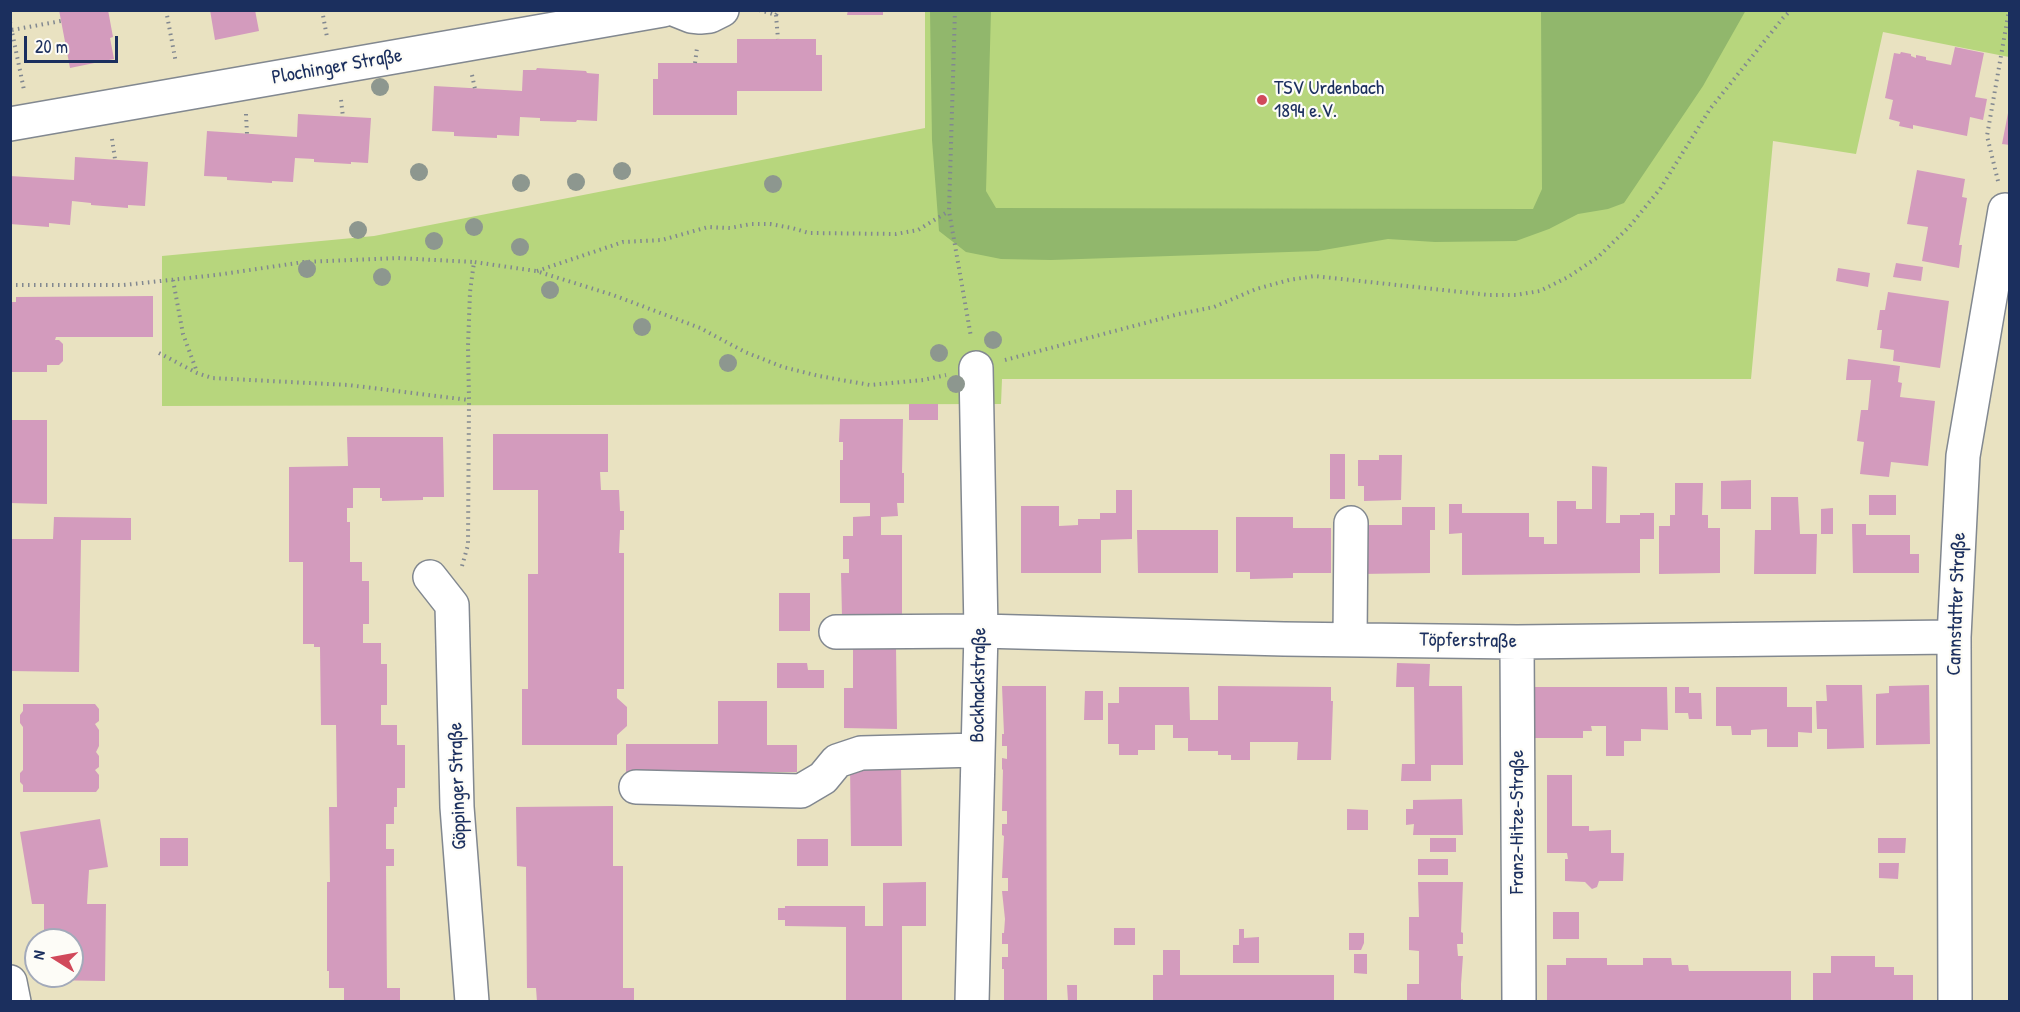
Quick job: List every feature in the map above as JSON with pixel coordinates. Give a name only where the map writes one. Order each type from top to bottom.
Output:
[{"type":"street","name":"Plochinger Straße","points":[[20,122],[663,10]]},
{"type":"street","points":[[676,10],[690,16],[700,17],[710,16],[722,10]]},
{"type":"street","name":"Cannstatter Straße","points":[[1955,1002],[1954,637],[1963,456],[2005,210]]},
{"type":"street","name":"Bockhackstraße","points":[[972,1002],[981,631],[976,368]]},
{"type":"street","points":[[1350,640],[1351,523]]},
{"type":"street","points":[[430,578],[452,605]]},
{"type":"street","name":"Göppinger Straße","points":[[452,605],[457,807],[472,1002]]},
{"type":"street","name":"Töpferstraße","points":[[836,632],[981,631],[1517,642],[1954,637]]},
{"type":"street","name":"Franz-Hitze-Straße","points":[[1517,642],[1519,1002]]},
{"type":"street","points":[[636,787],[801,791],[823,778],[837,761],[861,753],[978,750]]},
{"type":"street","points":[[10,982],[14,1002]]},
{"type":"path","points":[[166,10],[182,93]]},
{"type":"path","points":[[759,10],[777,13],[778,39]]},
{"type":"path","points":[[955,10],[949,212],[976,368]]},
{"type":"path","points":[[10,285],[124,285],[304,262],[397,258],[474,262],[536,271],[613,295],[700,328],[745,352],[783,367],[819,376],[870,384],[923,380],[976,368],[1179,314],[1214,307],[1256,289],[1314,276],[1489,295],[1516,295],[1540,291],[1568,277],[1598,257],[1629,227],[1660,189],[1710,109],[1791,10]]},
{"type":"path","points":[[2005,210],[1987,136],[2009,10]]},
{"type":"path","points":[[12,30],[61,21]]},
{"type":"path","points":[[10,22],[20,122]]},
{"type":"path","points":[[536,271],[623,242],[662,240],[708,227],[730,228],[751,224],[770,224],[809,233],[896,234],[918,230],[949,212]]},
{"type":"path","points":[[452,605],[468,545],[468,346],[470,292],[474,262]]},
{"type":"path","points":[[173,280],[183,334],[197,373]]},
{"type":"path","points":[[159,353],[197,373],[212,378],[348,385],[469,400]]},
{"type":"green space","points":[[1746,10],[1703,86],[1624,203],[1608,209],[1578,214],[1549,229],[1516,241],[1435,242],[1388,239],[1318,251],[1051,260],[1001,259],[966,252],[939,231],[932,140],[930,11],[991,11],[986,191],[996,208],[1533,209],[1542,189],[1541,11]]},
{"type":"green space","points":[[925,11],[2009,11],[2009,57],[1883,32],[1856,154],[1773,141],[1751,379],[1002,379],[1001,404],[162,406],[162,256],[374,236],[925,128]]},
{"type":"building","points":[[59,10],[108,10],[114,59],[70,68]]},
{"type":"building","points":[[210,10],[255,10],[259,31],[215,40]]},
{"type":"building","points":[[848,10],[883,10],[883,15],[847,15]]},
{"type":"building","points":[[737,39],[816,39],[816,55],[822,55],[822,91],[737,91],[737,115],[653,115],[653,79],[658,79],[658,63],[737,63]]},
{"type":"building","points":[[1955,47],[1984,53],[1975,97],[1987,99],[1983,120],[1970,117],[1967,136],[1913,125],[1913,129],[1899,126],[1900,122],[1889,119],[1893,100],[1885,98],[1894,53],[1911,54],[1916,58],[1916,55],[1926,57],[1926,60],[1951,65]]},
{"type":"building","points":[[537,68],[599,74],[597,121],[540,121],[540,118],[520,117],[519,136],[497,135],[497,138],[454,136],[454,132],[432,131],[434,86],[522,91],[523,70],[536,70]]},
{"type":"building","points":[[2008,113],[2010,114],[2010,145],[2002,144]]},
{"type":"building","points":[[298,114],[371,118],[368,163],[314,162],[314,159],[295,158],[293,182],[227,180],[227,177],[204,176],[207,131],[297,137]]},
{"type":"building","points":[[75,157],[148,162],[145,206],[128,205],[128,208],[72,201],[70,225],[49,223],[49,227],[10,224],[10,176],[74,180]]},
{"type":"building","points":[[1917,170],[1965,179],[1962,197],[1967,198],[1959,245],[1962,245],[1959,268],[1922,261],[1928,227],[1907,224]]},
{"type":"building","points":[[1896,263],[1923,267],[1921,281],[1893,277]]},
{"type":"building","points":[[1838,268],[1870,273],[1868,287],[1836,281]]},
{"type":"building","points":[[1888,292],[1949,301],[1940,368],[1893,361],[1894,350],[1880,348],[1882,330],[1877,330],[1880,310],[1885,310]]},
{"type":"building","points":[[153,296],[153,337],[56,337],[55,340],[63,344],[63,361],[59,365],[47,365],[47,372],[10,372],[10,302],[16,302],[16,297]]},
{"type":"building","points":[[1848,359],[1900,366],[1898,382],[1902,383],[1900,397],[1935,401],[1928,466],[1891,462],[1889,477],[1860,474],[1864,442],[1857,441],[1861,410],[1868,410],[1871,380],[1846,380]]},
{"type":"building","points":[[909,404],[938,404],[938,420],[909,420]]},
{"type":"building","points":[[840,419],[903,419],[904,503],[897,503],[898,516],[881,517],[881,535],[902,535],[902,617],[842,617],[841,573],[849,573],[849,559],[843,559],[843,536],[853,536],[853,517],[870,516],[870,503],[840,503],[840,460],[843,460],[843,442],[839,442]]},
{"type":"building","points":[[10,420],[47,420],[47,504],[10,503]]},
{"type":"building","points":[[493,434],[608,434],[608,472],[600,472],[601,490],[619,490],[620,511],[624,511],[624,530],[620,530],[619,553],[624,553],[624,689],[617,689],[617,698],[627,707],[627,726],[617,735],[617,745],[522,745],[522,689],[528,689],[528,574],[538,574],[538,490],[493,490]]},
{"type":"building","points":[[347,437],[443,437],[444,497],[382,501],[380,488],[353,488],[353,508],[347,508],[347,522],[350,522],[350,562],[362,562],[362,581],[369,581],[369,624],[363,624],[363,643],[381,643],[381,664],[387,664],[387,705],[381,705],[381,725],[397,725],[397,745],[405,745],[405,788],[397,788],[394,824],[386,824],[386,849],[394,849],[394,866],[386,866],[387,988],[400,988],[400,1002],[344,1002],[344,988],[329,988],[329,971],[327,971],[327,882],[330,882],[329,807],[337,807],[336,725],[321,725],[320,647],[314,647],[314,644],[303,644],[303,562],[289,562],[289,467],[348,466]]},
{"type":"building","points":[[1330,454],[1345,454],[1345,499],[1330,499]]},
{"type":"building","points":[[1379,455],[1402,455],[1401,500],[1364,501],[1364,486],[1358,486],[1358,460],[1379,460]]},
{"type":"building","points":[[1592,466],[1607,467],[1606,523],[1620,523],[1620,515],[1654,513],[1654,539],[1640,539],[1640,573],[1462,575],[1462,533],[1449,534],[1449,504],[1462,504],[1462,513],[1529,513],[1529,537],[1544,537],[1544,544],[1557,544],[1557,501],[1576,501],[1576,509],[1592,509]]},
{"type":"building","points":[[1751,480],[1751,509],[1721,509],[1721,481]]},
{"type":"building","points":[[1675,483],[1703,483],[1702,515],[1708,515],[1708,528],[1720,528],[1720,573],[1659,574],[1659,526],[1670,526],[1670,515],[1675,515]]},
{"type":"building","points":[[1116,490],[1132,490],[1132,539],[1101,540],[1101,573],[1021,573],[1021,506],[1059,506],[1059,526],[1078,525],[1078,519],[1100,519],[1100,513],[1116,513]]},
{"type":"building","points":[[1869,495],[1896,495],[1896,515],[1869,515]]},
{"type":"building","points":[[1771,497],[1798,497],[1800,534],[1817,534],[1816,574],[1754,574],[1755,530],[1771,530]]},
{"type":"building","points":[[1402,507],[1435,507],[1435,530],[1430,530],[1430,573],[1360,574],[1360,525],[1402,525]]},
{"type":"building","points":[[1833,508],[1833,534],[1821,534],[1821,509]]},
{"type":"building","points":[[54,517],[131,518],[131,540],[81,540],[79,672],[10,671],[12,539],[53,539]]},
{"type":"building","points":[[1236,517],[1293,517],[1293,528],[1331,528],[1331,573],[1293,573],[1293,578],[1250,579],[1250,572],[1236,572]]},
{"type":"building","points":[[1852,524],[1866,524],[1866,535],[1910,535],[1910,554],[1919,554],[1919,573],[1853,573]]},
{"type":"building","points":[[1137,530],[1218,530],[1218,573],[1138,573]]},
{"type":"building","points":[[779,593],[810,593],[810,631],[779,631]]},
{"type":"building","points":[[853,646],[896,646],[897,729],[844,728],[844,688],[853,688]]},
{"type":"building","points":[[777,663],[807,663],[808,670],[824,670],[824,688],[777,688]]},
{"type":"building","points":[[1397,663],[1430,664],[1429,686],[1462,686],[1463,765],[1431,765],[1431,781],[1401,781],[1402,764],[1415,764],[1414,687],[1396,687]]},
{"type":"building","points":[[1826,685],[1862,685],[1864,748],[1827,749],[1827,729],[1817,729],[1816,701],[1827,701]]},
{"type":"building","points":[[1929,685],[1930,744],[1876,745],[1876,694],[1889,693],[1889,686]]},
{"type":"building","points":[[1002,686],[1046,686],[1047,1002],[1004,1002],[1002,957],[1008,957],[1008,944],[1002,944],[1005,919],[1002,891],[1008,891],[1008,878],[1002,878],[1004,836],[1002,835],[1002,824],[1007,824],[1007,811],[1002,811],[1002,758],[1007,759],[1007,746],[1002,746],[1002,734],[1004,734]]},
{"type":"building","points":[[1218,686],[1331,687],[1331,701],[1333,701],[1331,760],[1297,760],[1298,742],[1250,742],[1250,760],[1231,760],[1231,755],[1218,755],[1218,751],[1188,751],[1188,738],[1173,738],[1173,725],[1155,725],[1155,750],[1138,750],[1138,755],[1119,755],[1119,744],[1108,744],[1108,703],[1119,703],[1119,687],[1189,687],[1190,720],[1218,720]]},
{"type":"building","points":[[1534,687],[1667,687],[1668,730],[1641,729],[1641,741],[1624,741],[1624,756],[1606,756],[1606,726],[1591,726],[1592,731],[1583,731],[1583,738],[1534,738]]},
{"type":"building","points":[[1675,687],[1689,687],[1689,693],[1701,693],[1702,719],[1689,719],[1688,713],[1675,713]]},
{"type":"building","points":[[1716,687],[1787,687],[1787,707],[1812,707],[1812,733],[1798,732],[1798,747],[1767,747],[1767,729],[1751,730],[1751,735],[1732,735],[1731,726],[1716,726]]},
{"type":"building","points":[[1085,691],[1103,691],[1103,720],[1084,720]]},
{"type":"building","points":[[718,701],[767,701],[767,745],[797,745],[797,772],[626,772],[626,744],[718,744]]},
{"type":"building","points":[[23,704],[95,704],[99,709],[99,721],[95,724],[99,730],[99,746],[96,752],[99,756],[99,767],[95,770],[99,775],[99,788],[96,792],[23,792],[23,785],[20,782],[20,773],[23,770],[23,727],[20,723],[20,715],[23,711]]},
{"type":"building","points":[[850,764],[901,764],[902,846],[851,846]]},
{"type":"building","points":[[1547,775],[1572,775],[1572,826],[1589,826],[1589,831],[1611,830],[1611,853],[1624,853],[1623,881],[1599,881],[1597,887],[1592,889],[1585,882],[1565,881],[1567,853],[1547,853]]},
{"type":"building","points":[[1462,799],[1463,835],[1413,835],[1414,824],[1406,825],[1406,809],[1413,809],[1413,800]]},
{"type":"building","points":[[613,806],[613,866],[623,866],[623,988],[634,988],[634,1002],[537,1002],[536,988],[527,988],[526,867],[517,866],[516,807]]},
{"type":"building","points":[[1347,809],[1368,810],[1368,830],[1347,830]]},
{"type":"building","points":[[100,819],[108,867],[89,870],[87,904],[106,904],[105,981],[84,981],[84,928],[44,928],[44,904],[32,904],[20,832]]},
{"type":"building","points":[[160,838],[188,838],[188,866],[160,866]]},
{"type":"building","points":[[1430,838],[1456,838],[1456,852],[1430,852]]},
{"type":"building","points":[[1878,838],[1906,838],[1905,853],[1878,853]]},
{"type":"building","points":[[797,839],[828,839],[828,866],[797,866]]},
{"type":"building","points":[[1418,859],[1448,859],[1448,875],[1418,875]]},
{"type":"building","points":[[1879,863],[1899,863],[1898,879],[1879,878]]},
{"type":"building","points":[[926,882],[926,926],[902,926],[902,1002],[846,1002],[846,927],[785,926],[785,920],[778,920],[778,908],[785,908],[785,906],[865,906],[865,926],[883,926],[883,883]]},
{"type":"building","points":[[1418,882],[1463,882],[1461,932],[1463,933],[1463,944],[1457,944],[1458,956],[1463,956],[1461,999],[1463,1002],[1407,1002],[1407,984],[1419,984],[1419,951],[1409,950],[1409,917],[1419,917]]},
{"type":"building","points":[[1553,912],[1579,912],[1579,939],[1553,939]]},
{"type":"building","points":[[1114,928],[1135,928],[1135,945],[1114,945]]},
{"type":"building","points":[[1239,929],[1244,929],[1244,938],[1259,937],[1259,963],[1233,963],[1233,945],[1239,945]]},
{"type":"building","points":[[1349,933],[1364,933],[1361,950],[1349,950]]},
{"type":"building","points":[[1163,950],[1180,950],[1180,975],[1334,975],[1334,1002],[1153,1002],[1153,975],[1163,975]]},
{"type":"building","points":[[1354,954],[1367,954],[1367,974],[1354,973]]},
{"type":"building","points":[[1831,956],[1875,956],[1875,967],[1894,967],[1894,975],[1913,975],[1913,1002],[1813,1002],[1813,973],[1831,973]]},
{"type":"building","points":[[1566,958],[1607,958],[1607,965],[1643,965],[1643,958],[1671,958],[1672,965],[1688,965],[1689,971],[1791,971],[1791,1002],[1547,1002],[1547,965],[1566,965]]},
{"type":"building","points":[[1067,985],[1077,985],[1077,1002],[1068,1002]]},
{"type":"place","name":"TSV Urdenbach 1894 e.V.","points":[[1262,100]]}]
